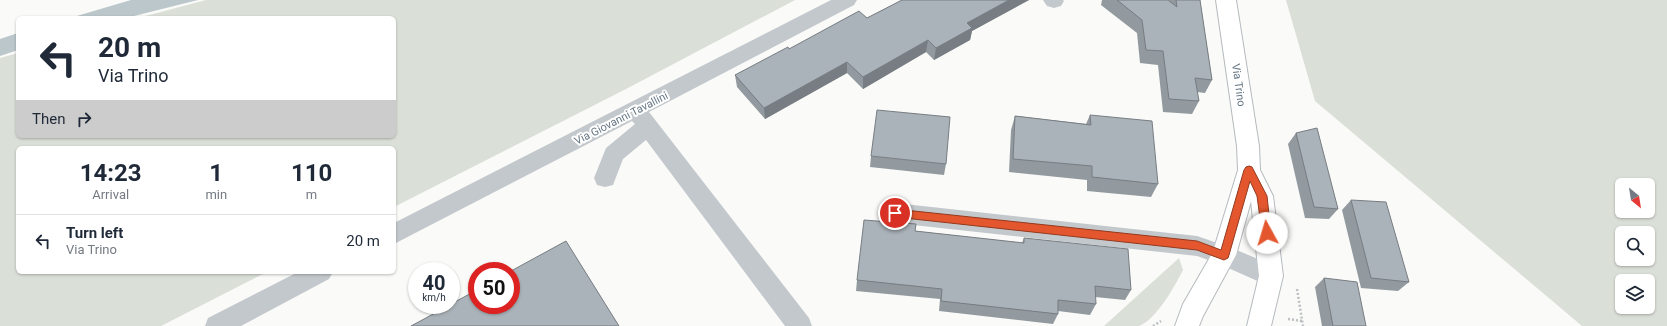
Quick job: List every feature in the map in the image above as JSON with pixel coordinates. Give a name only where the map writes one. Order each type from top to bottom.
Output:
[{"type":"main road","name":"Via Trino","points":[[1187,326],[1196,306],[1224,255],[1249,170],[1248,146],[1226,0]]},
{"type":"main road","name":"Via Trino","points":[[1249,170],[1262,196],[1270,276],[1259,326]]},
{"type":"street","name":"Via Giovanni Tavallini","points":[[396,233],[642,118],[847,0]]},
{"type":"street","points":[[605,178],[614,154],[642,118],[800,326]]},
{"type":"street","points":[[895,213],[1197,246],[1224,255],[1270,276]]},
{"type":"street","points":[[216,326],[317,274]]},
{"type":"path","points":[[1302,321],[1303,326]]},
{"type":"shaded area","points":[[131,0],[198,0],[134,16],[77,16]]},
{"type":"shaded area","points":[[206,0],[795,0],[626,89],[396,206],[396,146],[16,146],[16,274],[263,274],[161,326],[0,326],[0,58],[16,54],[16,138],[396,138],[396,16],[146,16]]},
{"type":"shaded area","points":[[1286,0],[1667,0],[1667,326],[1582,326],[1315,101]]},
{"type":"shaded area","points":[[16,34],[16,51],[0,56],[0,39]]},
{"type":"shaded area","points":[[1179,258],[1183,270],[1164,302],[1152,317],[1139,326],[1104,326]]},
{"type":"building","points":[[902,0],[1009,0],[967,23],[972,28],[936,48],[928,40],[863,77],[847,62],[764,108],[735,75],[788,47],[789,49],[859,11],[867,18]]},
{"type":"building","points":[[1117,0],[1168,0],[1177,7],[1176,0],[1200,0],[1212,80],[1195,78],[1199,101],[1169,99],[1163,51],[1146,50],[1142,20]]},
{"type":"building","points":[[877,110],[950,117],[946,164],[871,156]]},
{"type":"building","points":[[1090,115],[1152,121],[1158,184],[1092,177],[1092,166],[1013,159],[1015,116],[1091,125]]},
{"type":"building","points":[[1317,128],[1338,209],[1314,207],[1296,133]]},
{"type":"building","points":[[1351,200],[1386,202],[1409,282],[1371,278]]},
{"type":"building","points":[[864,220],[916,224],[915,231],[1024,243],[1024,238],[1128,249],[1131,290],[1095,286],[1096,304],[1058,300],[1058,314],[941,301],[942,289],[857,280]]},
{"type":"building","points":[[566,241],[619,326],[411,326],[433,314],[460,314],[460,299],[468,295],[468,314],[520,314],[520,266]]},
{"type":"building","points":[[1324,278],[1357,282],[1366,326],[1333,326]]},
{"type":"route","points":[[895,213],[1197,246],[1224,255],[1249,170],[1262,196],[1267,233]]}]
